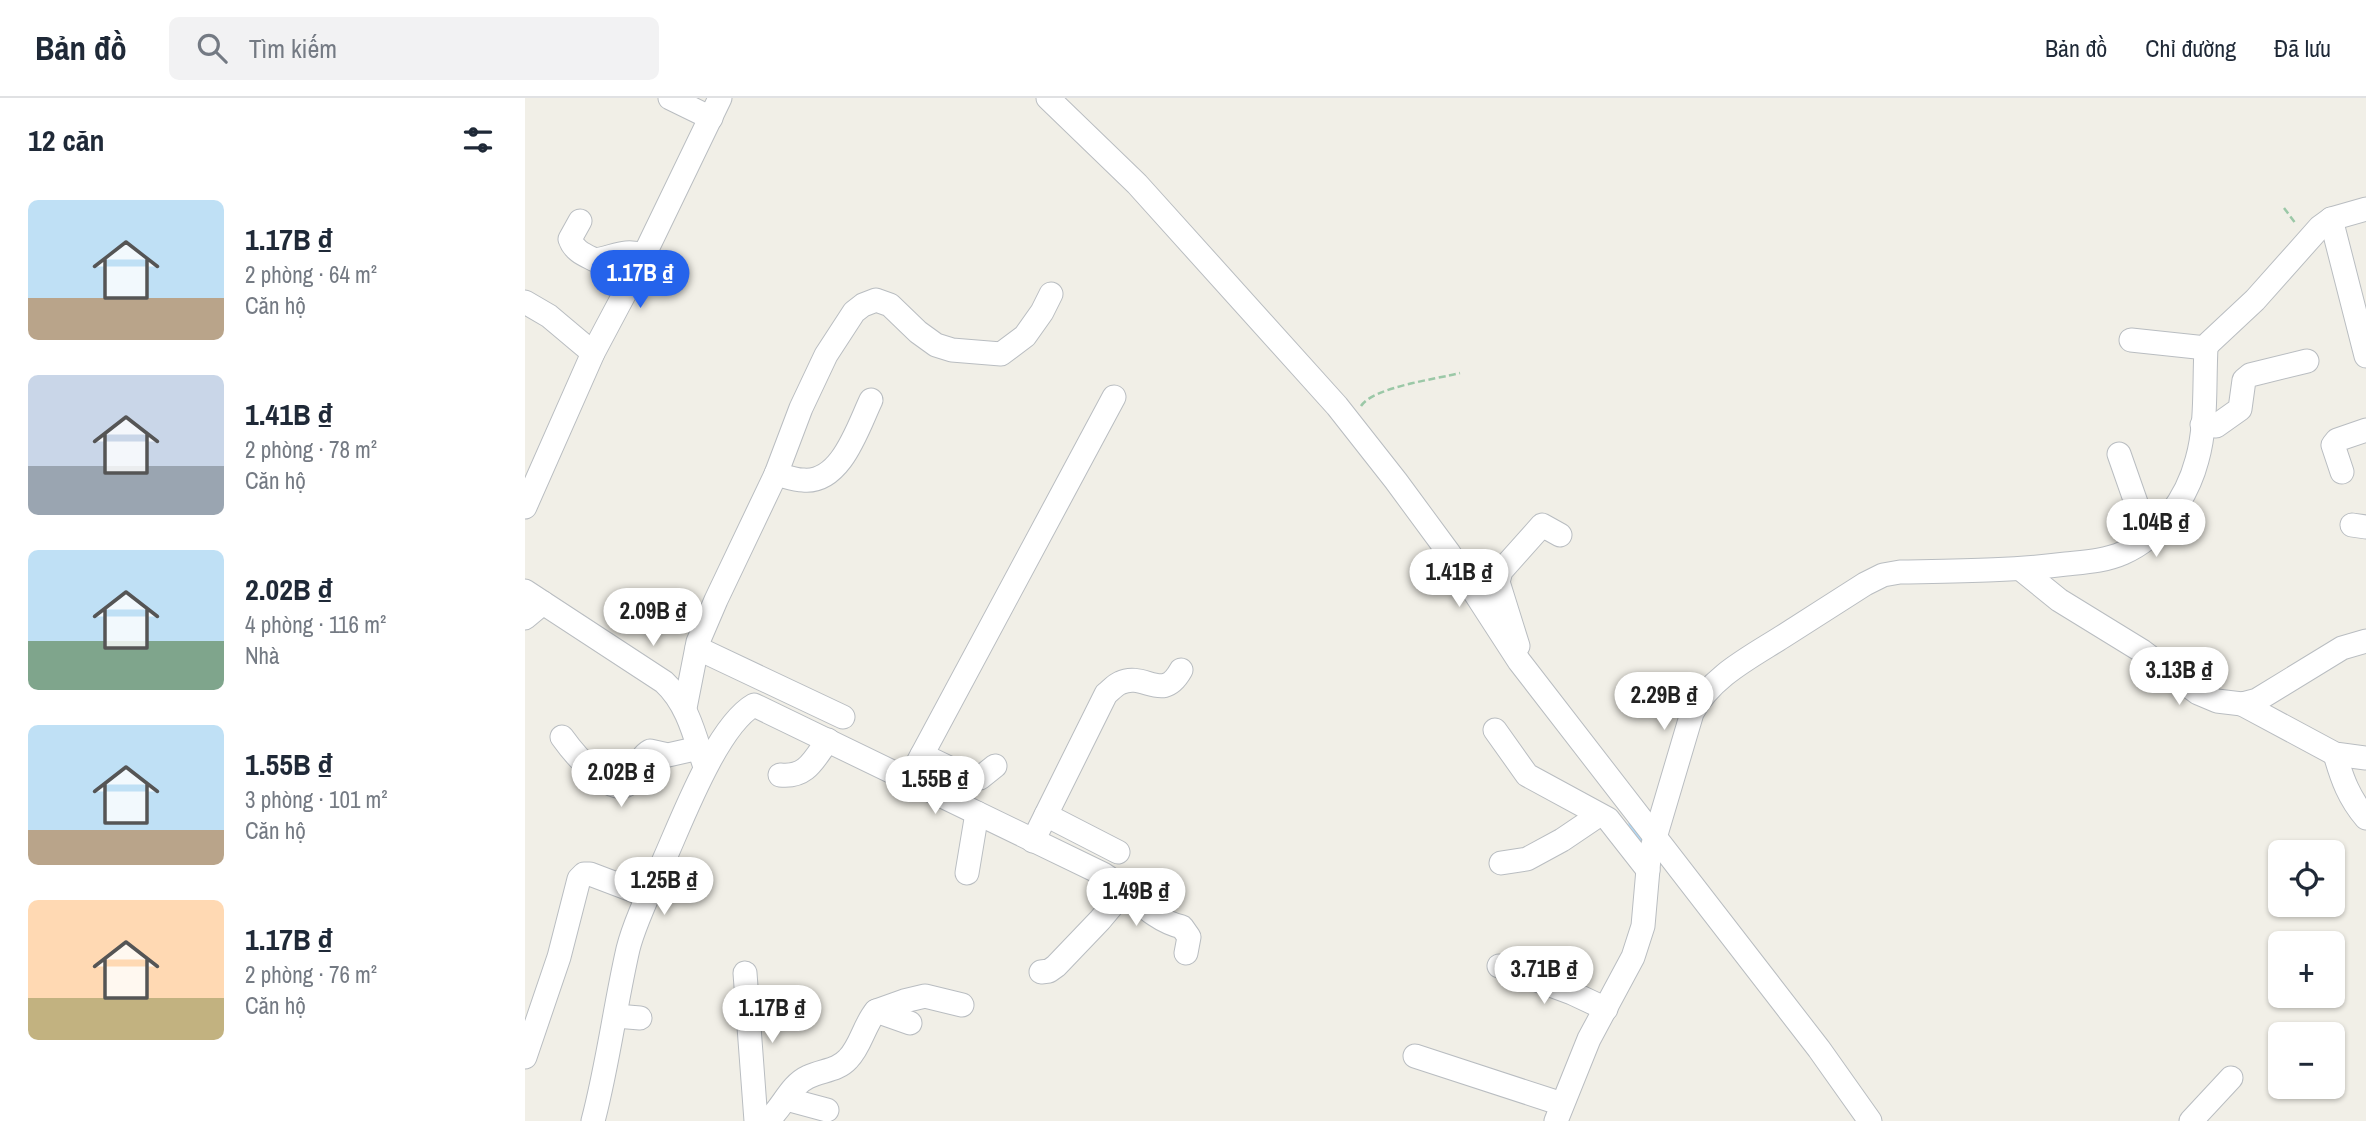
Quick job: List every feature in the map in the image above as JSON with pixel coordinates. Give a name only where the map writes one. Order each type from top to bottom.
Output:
[{"type":"street","points":[[525,507],[593,353],[715,108],[670,98]]},
{"type":"street","points":[[1048,98],[1137,184],[1337,406],[1441,543],[1651,853],[1819,1049],[1870,1121]]},
{"type":"street","points":[[1415,1056],[1559,1113],[1590,1039],[1639,942],[1651,853],[1692,713],[1710,687],[1746,660],[1883,575],[1900,572],[2022,569],[2102,560],[2124,553],[2168,519],[2185,491],[2197,461],[2202,425],[2206,348],[2216,334],[2255,300],[2320,227],[2331,219],[2366,209]]},
{"type":"street","points":[[2331,219],[2366,356]]},
{"type":"street","points":[[580,220],[570,239],[572,246],[582,254],[595,260],[622,252],[632,251],[644,255]]},
{"type":"street","points":[[685,708],[697,648],[716,600],[776,474],[801,408],[827,355],[843,328],[863,304],[876,300],[890,305],[918,332],[952,350],[1001,354],[1025,337],[1051,294]]},
{"type":"street","points":[[525,302],[549,316],[593,353]]},
{"type":"street","points":[[2131,340],[2206,348]]},
{"type":"street","points":[[2202,425],[2216,426],[2240,409],[2244,380],[2250,375],[2307,361]]},
{"type":"street","points":[[909,779],[1114,397]]},
{"type":"street","points":[[776,474],[806,481],[830,473],[845,454],[871,400]]},
{"type":"street","points":[[2341,472],[2333,445],[2337,440],[2366,430]]},
{"type":"street","points":[[2119,454],[2140,514],[2155,530]]},
{"type":"street","points":[[1519,661],[1518,643],[1498,582],[1499,576],[1542,525],[1560,535]]},
{"type":"street","points":[[2022,569],[2046,591],[2142,651],[2198,693],[2217,701],[2242,704],[2335,754],[2366,758]]},
{"type":"street","points":[[525,618],[534,597],[664,682],[677,693],[685,708],[702,758]]},
{"type":"street","points":[[2242,704],[2257,700],[2342,648],[2366,641]]},
{"type":"street","points":[[697,648],[843,717]]},
{"type":"street","points":[[1033,841],[1106,694],[1120,683],[1136,681],[1169,686],[1175,682],[1181,670]]},
{"type":"street","points":[[593,1121],[605,1077],[629,946],[648,896],[702,758],[740,715],[754,705],[1103,874],[1126,889],[1152,914],[1165,922],[1182,927],[1189,937],[1187,953]]},
{"type":"street","points":[[1495,730],[1527,775],[1599,814],[1651,853]]},
{"type":"street","points":[[562,737],[612,786],[621,787],[632,780],[641,760],[650,751],[702,758]]},
{"type":"street","points":[[780,775],[800,774],[828,740]]},
{"type":"street","points":[[2335,754],[2342,781],[2352,801],[2366,818]]},
{"type":"street","points":[[922,755],[966,776],[980,778],[995,766]]},
{"type":"street","points":[[967,873],[977,813]]},
{"type":"street","points":[[1501,863],[1527,859],[1562,840],[1599,814]]},
{"type":"street","points":[[1046,815],[1118,852]]},
{"type":"street","points":[[525,1057],[559,957],[579,879],[584,874],[590,874],[648,896]]},
{"type":"street","points":[[1041,972],[1056,966],[1126,889]]},
{"type":"street","points":[[1499,966],[1572,993],[1606,1009]]},
{"type":"street","points":[[745,973],[756,1121]]},
{"type":"street","points":[[767,1121],[794,1088],[807,1077],[844,1063],[852,1056],[876,1011],[925,996],[962,1005]]},
{"type":"street","points":[[876,1011],[910,1023]]},
{"type":"street","points":[[616,1016],[640,1018]]},
{"type":"street","points":[[2190,1121],[2231,1078]]},
{"type":"street","points":[[786,1099],[827,1110]]},
{"type":"path","points":[[1363,415],[1361,407],[1365,400],[1380,392],[1460,373]]},
{"type":"waterway","points":[[1631,824],[1646,844]]}]
